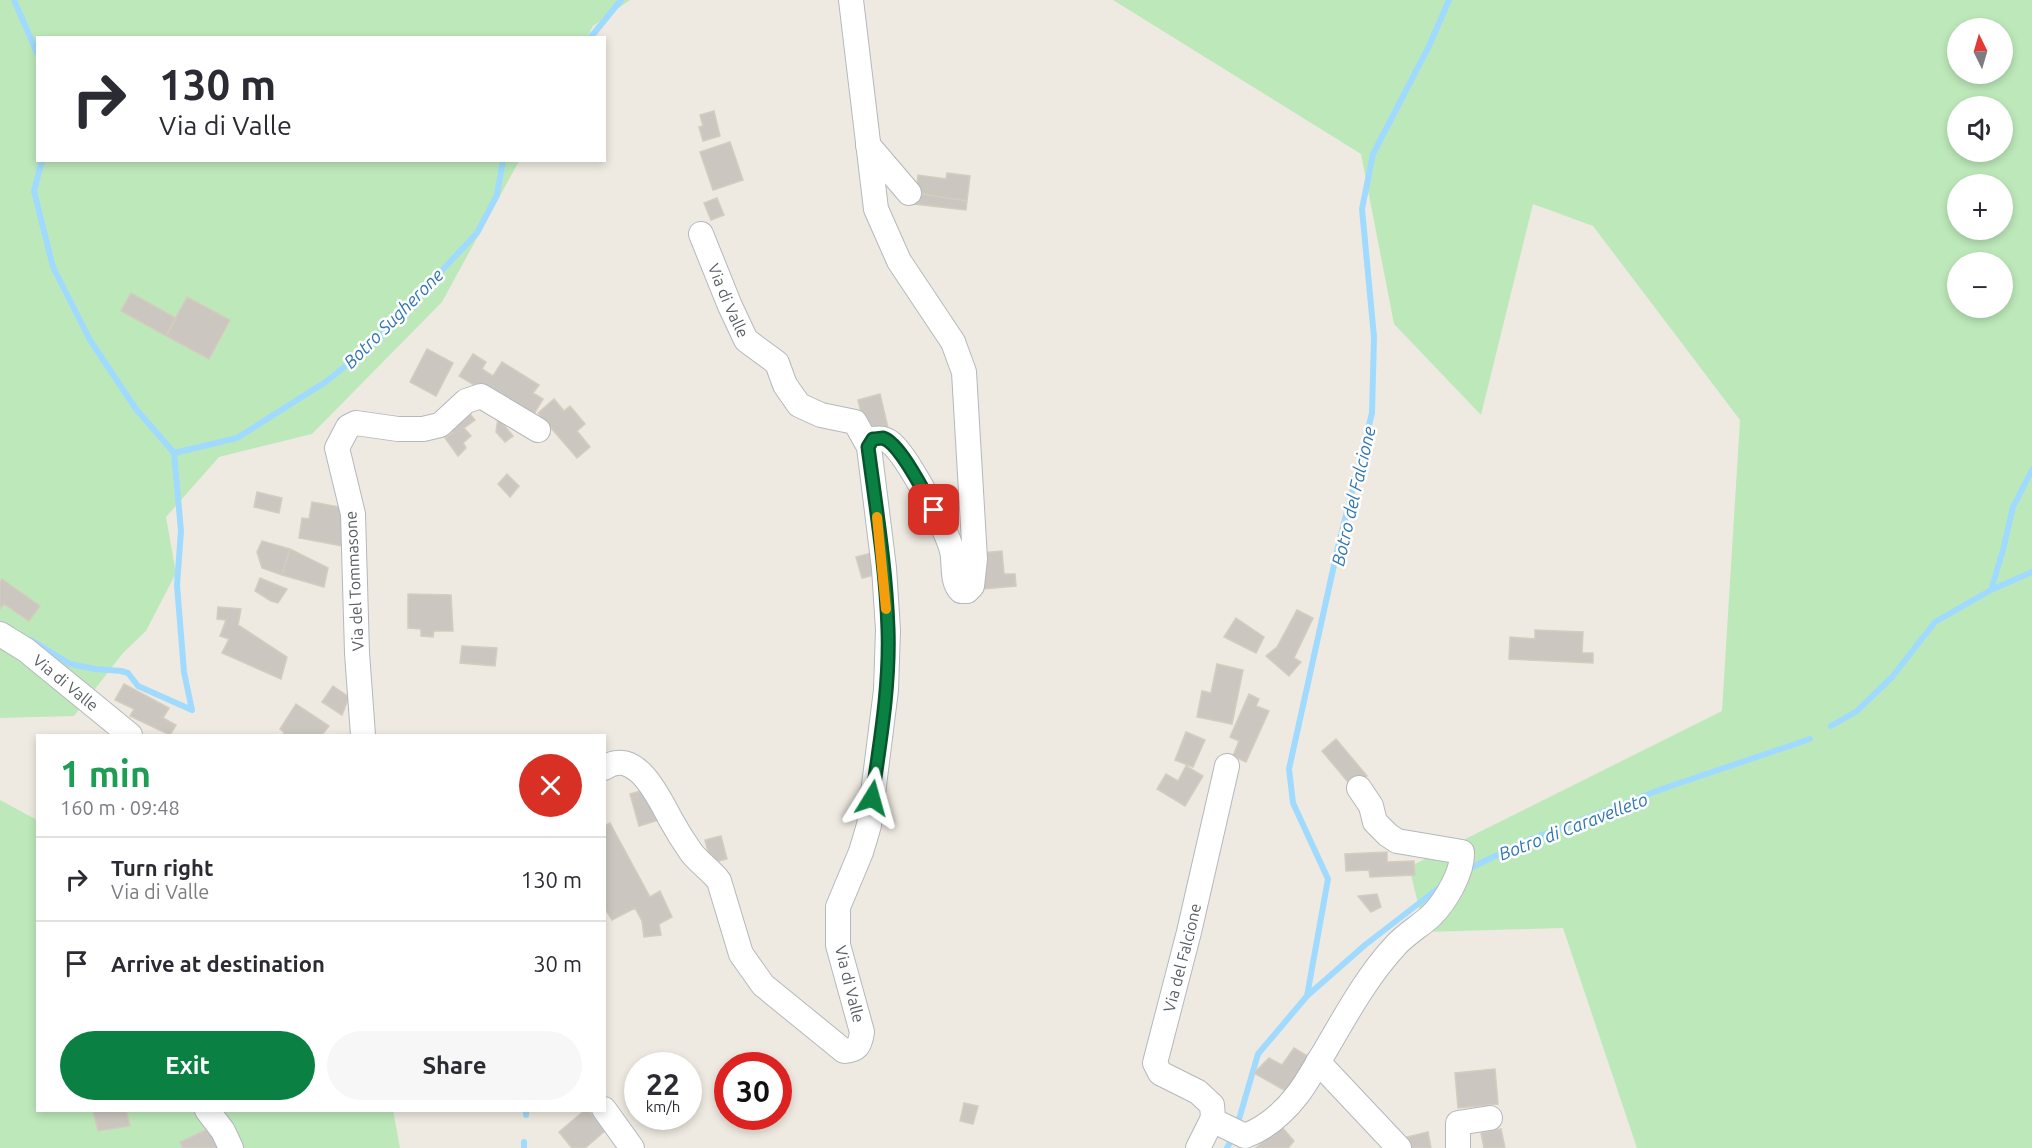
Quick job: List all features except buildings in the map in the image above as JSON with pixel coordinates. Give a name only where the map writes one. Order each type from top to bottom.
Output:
[{"type":"street","points":[[851,0],[876,209],[899,261],[953,342],[964,372],[975,559],[972,586],[967,591],[957,588],[952,552],[947,536],[903,457],[891,443],[882,438],[873,439],[868,447]]},
{"type":"street","points":[[868,145],[909,193]]},
{"type":"street","name":"Via di Valle","points":[[606,767],[612,763],[628,764],[651,783],[690,851],[719,881],[741,954],[763,986],[844,1051],[854,1050],[860,1044],[862,1032],[838,945],[838,908],[861,852],[869,825],[886,690],[888,630],[884,568],[868,447],[855,423],[821,415],[799,405],[785,385],[777,363],[746,340],[701,234]]},
{"type":"street","name":"Via del Tommasone","points":[[363,734],[357,653],[353,514],[337,448],[348,427],[356,423],[398,429],[423,429],[440,424],[466,401],[481,396],[538,430]]},
{"type":"street","name":"Via di Valle","points":[[0,634],[26,650],[129,734]]},
{"type":"street","name":"Via del Falcione","points":[[1217,1123],[1209,1100],[1160,1073],[1155,1063],[1189,932],[1227,766]]},
{"type":"street","points":[[1198,1148],[1217,1123],[1245,1136],[1259,1131],[1298,1094],[1389,954],[1396,945],[1433,914],[1448,893],[1463,860],[1462,852],[1397,841],[1388,835],[1376,822],[1371,806],[1359,788]]},
{"type":"street","points":[[1318,1062],[1399,1148]]},
{"type":"street","points":[[209,1112],[223,1131],[231,1148]]},
{"type":"street","points":[[606,1112],[632,1148]]},
{"type":"street","points":[[1458,1148],[1458,1124],[1490,1118]]},
{"type":"green space","points":[[0,0],[630,0],[593,26],[588,36],[36,36],[36,162],[518,162],[442,302],[312,434],[219,457],[166,517],[176,573],[146,631],[123,653],[74,716],[0,718]]},
{"type":"green space","points":[[1113,0],[2032,0],[2032,1148],[1637,1148],[1563,928],[1425,932],[1409,867],[1722,711],[1740,420],[1593,226],[1533,204],[1481,415],[1394,324],[1361,154]]},
{"type":"green space","points":[[0,800],[36,819],[36,1112],[393,1112],[400,1148],[0,1148]]},
{"type":"waterway","points":[[14,0],[36,50]]},
{"type":"waterway","name":"Botro Sugherone","points":[[592,36],[621,0]]},
{"type":"waterway","name":"Botro del Falcione","points":[[1307,996],[1328,879],[1293,803],[1289,769],[1338,547],[1372,413],[1374,337],[1362,209],[1373,154],[1429,46],[1449,0]]},
{"type":"waterway","points":[[41,162],[34,191],[53,267],[90,340],[136,409],[174,453]]},
{"type":"waterway","name":"Botro Sugherone","points":[[174,453],[237,438],[327,381],[375,342],[477,233],[497,195],[503,162]]},
{"type":"waterway","name":"Botro Sugherone","points":[[174,453],[181,531],[177,585],[184,672],[192,710]]},
{"type":"waterway","points":[[1991,590],[2013,507],[2032,470]]},
{"type":"waterway","name":"Botro di Caravelleto","points":[[1831,726],[1857,711],[1892,677],[1935,622],[1991,590],[2032,572]]},
{"type":"waterway","points":[[31,640],[70,664],[128,673],[138,686],[192,710]]},
{"type":"waterway","name":"Botro di Caravelleto","points":[[1466,870],[1529,840],[1662,789],[1810,739]]},
{"type":"waterway","name":"Botro di Caravelleto","points":[[1237,1126],[1258,1054],[1307,996],[1365,945],[1440,887]]},
{"type":"waterway","points":[[1227,1148],[1234,1135]]},
{"type":"waterway","name":"Botro Sugherone","points":[[524,1142],[524,1148]]},
{"type":"slow traffic","points":[[877,517],[884,568],[886,609]]},
{"type":"route","points":[[872,798],[886,690],[888,630],[884,568],[868,447],[873,439],[882,438],[891,443],[903,457],[934,510]]}]
